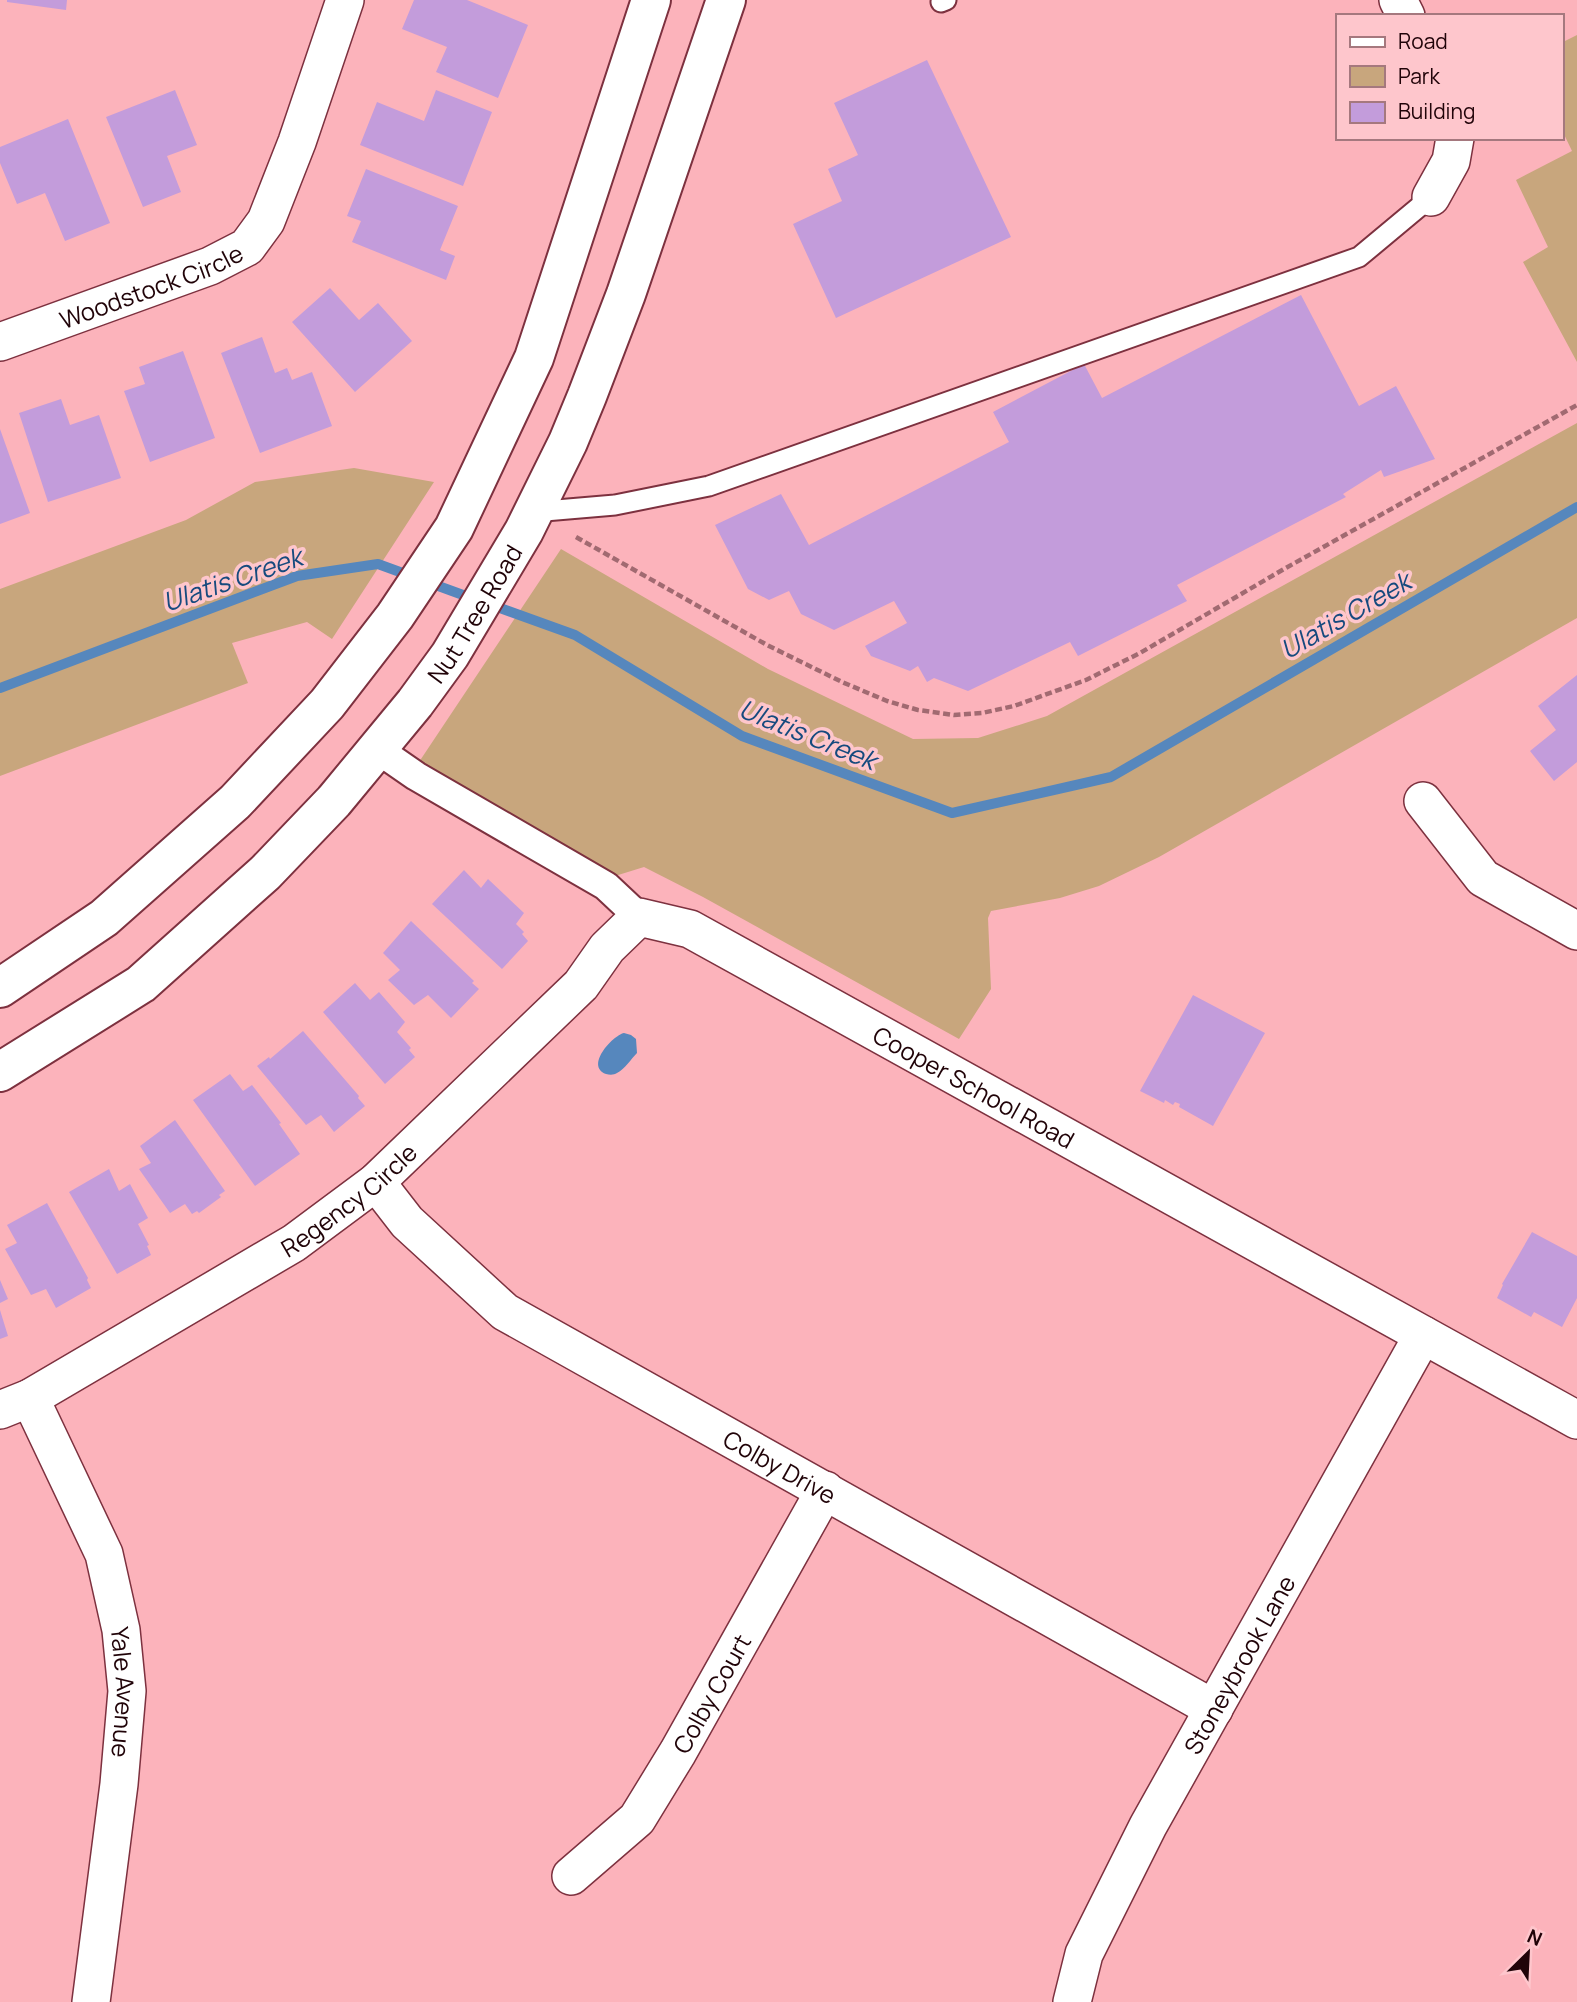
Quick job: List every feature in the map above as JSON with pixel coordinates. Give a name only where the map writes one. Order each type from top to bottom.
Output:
[{"type":"main road","points":[[0,988],[104,918],[235,802],[327,704],[395,616],[454,528],[534,358],[651,0]]},
{"type":"main road","name":"Nut Tree Road","points":[[0,1072],[141,984],[265,873],[334,800],[415,703],[450,655],[528,522],[568,442],[605,351],[726,0]]},
{"type":"street","name":"Woodstock Circle","points":[[0,342],[210,266],[247,247],[266,221],[297,142],[345,0]]},
{"type":"street","points":[[1432,197],[1451,161],[1455,140]]},
{"type":"street","name":"Cooper School Road","points":[[377,749],[416,776],[606,886],[639,917],[690,929],[1577,1420]]},
{"type":"street","points":[[1423,801],[1483,878],[1577,931]]},
{"type":"street","name":"Regency Circle","points":[[15,1404],[294,1244],[376,1182],[581,985],[607,948],[639,917]]},
{"type":"street","name":"Colby Drive","points":[[376,1182],[407,1222],[505,1312],[1214,1709]]},
{"type":"street","name":"Stoneybrook Lane","points":[[1072,2002],[1084,1954],[1148,1826],[1423,1335]]},
{"type":"street","name":"Yale Avenue","points":[[15,1404],[104,1554],[121,1630],[127,1691],[119,1784],[91,2002]]},
{"type":"street","name":"Colby Court","points":[[571,1876],[637,1819],[678,1752],[825,1490]]},
{"type":"lane","points":[[528,522],[709,486],[1359,257],[1432,197]]},
{"type":"path","points":[[528,522],[767,645],[887,701],[918,710],[954,715],[982,713],[1014,706],[1086,680],[1140,653],[1296,562],[1577,405]]},
{"type":"green space","points":[[1577,35],[1577,362],[1523,262],[1548,247],[1516,180],[1572,151],[1563,132],[1563,42]]},
{"type":"green space","points":[[1577,423],[1577,618],[1159,857],[1099,886],[1060,898],[991,911],[988,918],[991,989],[959,1039],[644,867],[615,876],[417,765],[561,549],[768,669],[913,739],[978,738],[1047,716]]},
{"type":"green space","points":[[354,468],[434,482],[332,639],[307,622],[232,643],[248,683],[0,776],[0,589],[186,520],[255,482]]},
{"type":"water","points":[[624,1033],[636,1039],[637,1053],[620,1071],[606,1074],[600,1070],[599,1058],[607,1045]]},
{"type":"building","points":[[7,0],[67,0],[66,10]]},
{"type":"building","points":[[414,0],[467,0],[528,25],[498,98],[436,72],[447,47],[402,29]]},
{"type":"building","points":[[927,60],[1011,237],[836,318],[793,224],[842,201],[828,169],[858,155],[834,103]]},
{"type":"building","points":[[175,90],[197,145],[167,156],[181,192],[143,207],[106,117]]},
{"type":"building","points":[[436,90],[492,112],[463,186],[360,145],[377,102],[424,121]]},
{"type":"building","points":[[68,119],[110,223],[65,241],[45,193],[17,204],[0,163],[0,147]]},
{"type":"building","points":[[366,169],[458,206],[440,250],[455,256],[446,280],[352,242],[361,221],[347,216]]},
{"type":"building","points":[[330,288],[359,320],[378,303],[412,341],[355,392],[292,322]]},
{"type":"building","points":[[1301,295],[1359,406],[1396,386],[1435,459],[1384,477],[1381,470],[1343,494],[1346,497],[1177,585],[1187,601],[1078,656],[1070,642],[968,691],[934,678],[927,682],[918,666],[910,671],[871,656],[865,646],[907,623],[894,601],[834,630],[801,614],[789,591],[769,600],[748,589],[715,525],[781,494],[809,545],[1009,442],[993,412],[1084,364],[1102,398]]},
{"type":"building","points":[[262,337],[275,373],[287,368],[292,380],[312,372],[332,426],[260,453],[221,353]]},
{"type":"building","points":[[183,351],[215,438],[150,462],[124,391],[145,384],[139,367]]},
{"type":"building","points":[[61,399],[70,425],[99,415],[121,478],[48,502],[19,413]]},
{"type":"building","points":[[0,429],[30,513],[0,524]]},
{"type":"building","points":[[1577,675],[1577,762],[1554,781],[1530,751],[1556,730],[1538,706]]},
{"type":"building","points":[[464,870],[481,888],[488,879],[524,913],[516,924],[528,941],[502,969],[432,904]]},
{"type":"building","points":[[411,921],[474,981],[472,983],[479,989],[451,1018],[428,995],[414,1005],[388,980],[400,970],[383,953]]},
{"type":"building","points":[[355,983],[370,1000],[379,992],[405,1022],[397,1032],[415,1057],[385,1084],[323,1012]]},
{"type":"building","points":[[1193,995],[1265,1033],[1213,1126],[1179,1107],[1180,1104],[1175,1102],[1173,1105],[1165,1100],[1164,1103],[1140,1091]]},
{"type":"building","points":[[303,1031],[365,1106],[334,1132],[321,1115],[306,1125],[257,1066],[269,1057],[270,1059]]},
{"type":"building","points":[[230,1074],[243,1091],[252,1085],[281,1123],[279,1124],[300,1154],[255,1186],[193,1100]]},
{"type":"building","points":[[175,1120],[225,1191],[199,1213],[197,1211],[192,1214],[185,1204],[170,1213],[139,1169],[151,1163],[140,1146]]},
{"type":"building","points":[[109,1169],[119,1191],[130,1184],[148,1218],[138,1224],[151,1255],[117,1274],[69,1192]]},
{"type":"building","points":[[47,1203],[91,1288],[56,1308],[46,1289],[31,1295],[5,1249],[17,1243],[7,1225]]},
{"type":"building","points":[[1532,1232],[1577,1256],[1577,1298],[1562,1327],[1534,1312],[1531,1317],[1497,1298],[1502,1284]]},
{"type":"building","points":[[0,1280],[8,1299],[0,1303]]},
{"type":"building","points":[[0,1310],[8,1336],[0,1339]]},
{"type":"waterway","name":"Ulatis Creek","points":[[489,604],[575,635],[742,736],[952,813],[1111,777],[1577,507]]},
{"type":"waterway","name":"Ulatis Creek","points":[[0,688],[297,576],[378,564],[474,599]]}]
